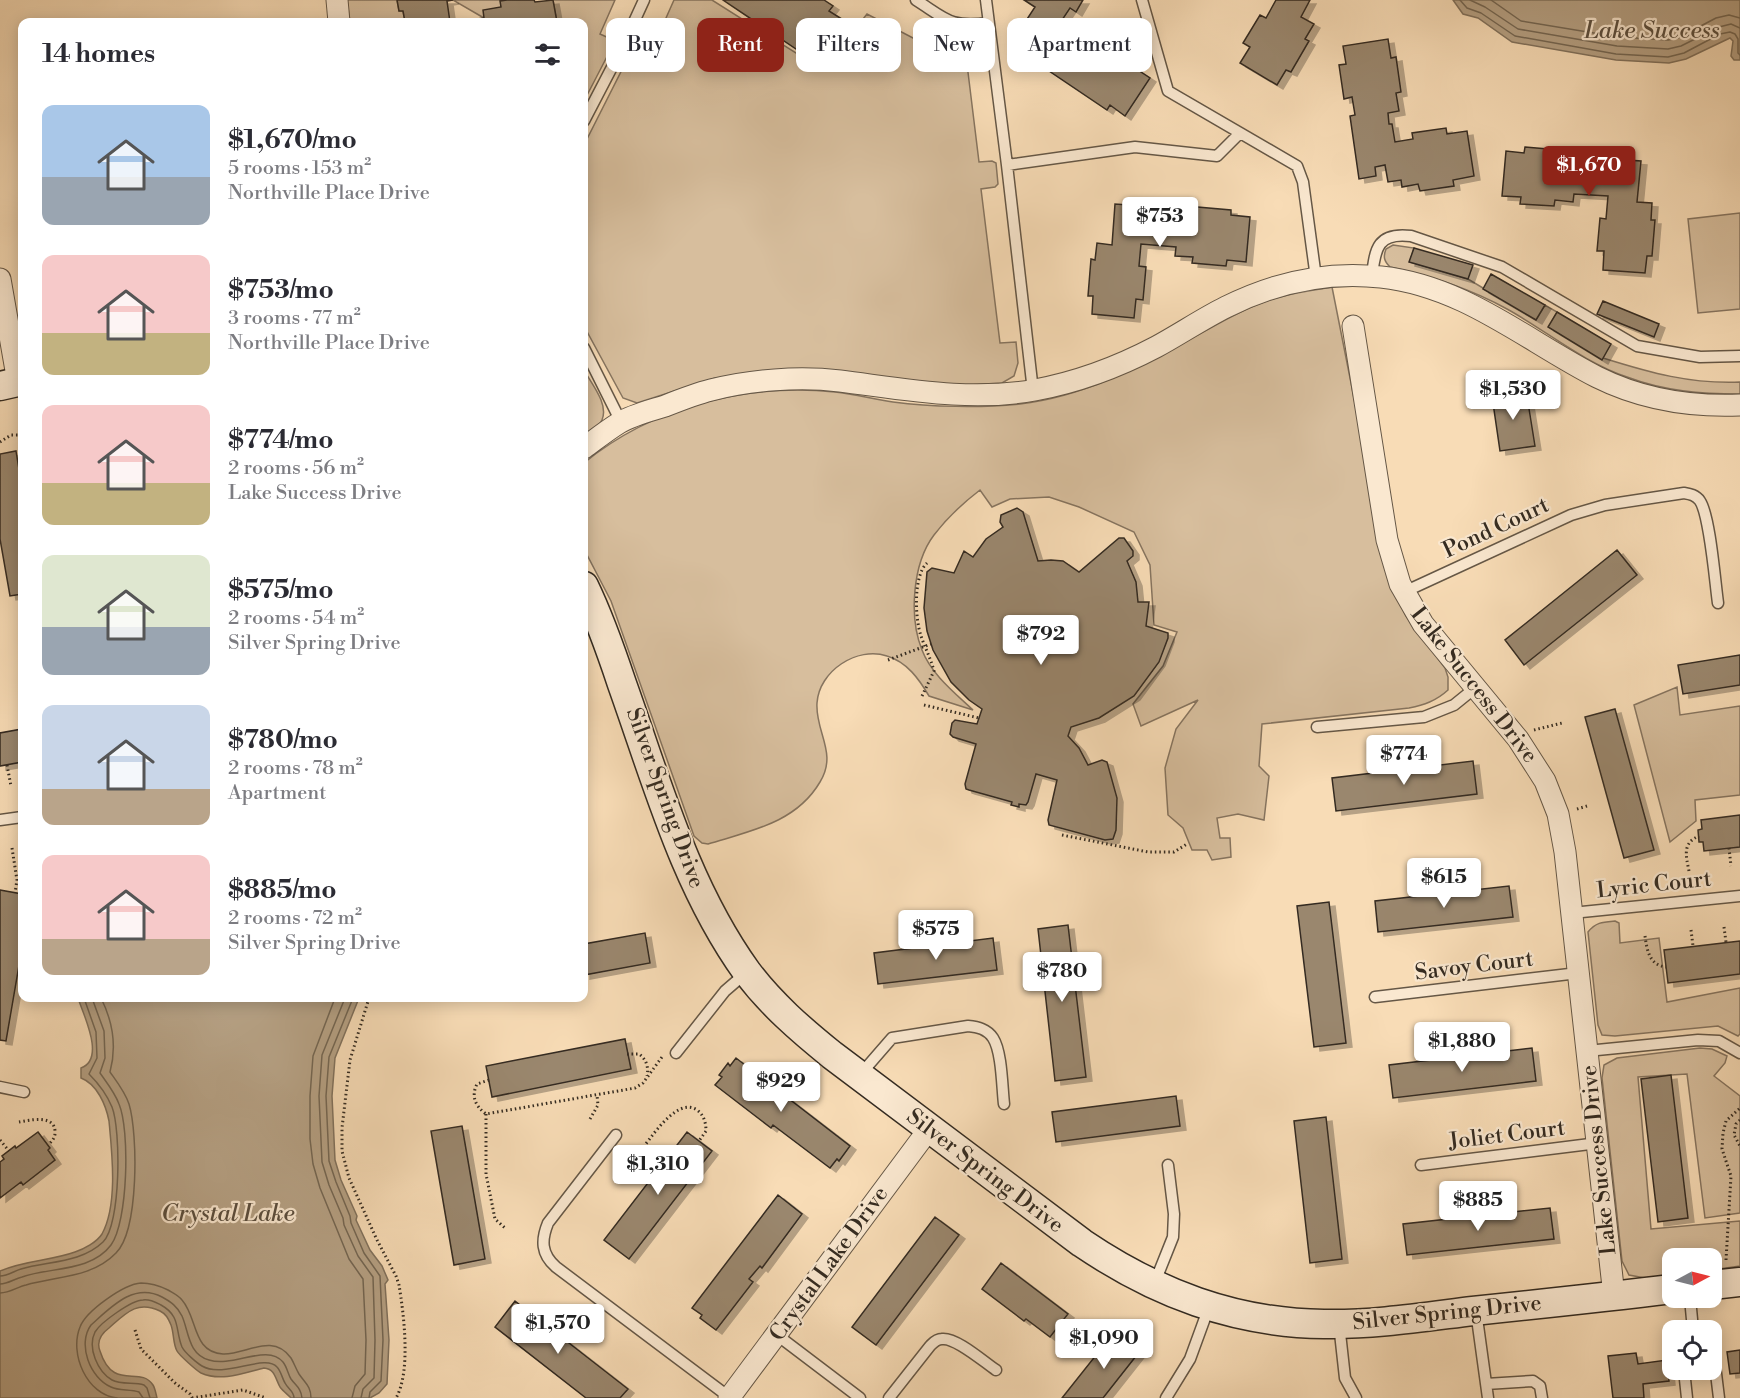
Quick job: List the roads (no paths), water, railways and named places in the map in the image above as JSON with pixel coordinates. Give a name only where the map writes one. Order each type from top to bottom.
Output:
[{"type":"street","points":[[337,0],[339,18]]},
{"type":"street","points":[[588,445],[621,422],[711,390],[761,381],[800,379],[837,381],[949,395],[1033,391],[1100,373],[1156,347],[1261,291],[1316,278],[1372,276],[1401,279],[1454,295],[1486,311],[1597,377],[1624,388],[1659,399],[1708,406],[1740,405]]},
{"type":"street","points":[[1,286],[14,383]]},
{"type":"street","name":"Lake Success Drive","points":[[1353,326],[1387,540],[1393,565],[1404,592],[1423,624],[1518,739],[1545,781],[1558,813],[1572,913],[1614,1296]]},
{"type":"street","name":"Silver Spring Drive","points":[[588,595],[606,637],[689,871],[712,917],[747,972],[792,1022],[859,1076],[1082,1244],[1113,1264],[1153,1285],[1209,1306],[1254,1317],[1290,1322],[1339,1324],[1385,1322],[1662,1290]]},
{"type":"street","name":"Crystal Lake Drive","points":[[729,1398],[929,1129]]},
{"type":"lane","points":[[588,113],[644,0]]},
{"type":"lane","points":[[916,0],[944,18]]},
{"type":"lane","points":[[986,0],[988,18]]},
{"type":"lane","points":[[1142,0],[1168,91],[1297,166],[1303,182],[1316,278]]},
{"type":"lane","points":[[995,72],[1033,391]]},
{"type":"lane","points":[[1007,165],[1135,147],[1217,156],[1240,133]]},
{"type":"lane","points":[[1372,276],[1373,263],[1383,239],[1395,235],[1411,236],[1502,267],[1637,346],[1700,357],[1740,356]]},
{"type":"lane","points":[[588,356],[621,422]]},
{"type":"lane","name":"Pond Court","points":[[1404,592],[1570,515],[1605,505],[1683,493],[1694,496],[1701,502],[1708,532],[1718,603]]},
{"type":"lane","points":[[1317,728],[1424,717],[1454,705],[1475,688]]},
{"type":"lane","points":[[0,820],[18,818]]},
{"type":"lane","name":"Lyric Court","points":[[1572,913],[1740,896]]},
{"type":"lane","points":[[676,1053],[725,991],[747,972]]},
{"type":"lane","name":"Savoy Court","points":[[1375,998],[1578,973]]},
{"type":"lane","points":[[859,1076],[892,1038],[968,1026],[978,1027],[993,1037],[997,1046],[1004,1104]]},
{"type":"lane","points":[[1587,1051],[1698,1040],[1719,1041],[1740,1053]]},
{"type":"lane","points":[[0,1087],[24,1092]]},
{"type":"lane","points":[[616,1135],[548,1223],[543,1239],[545,1253],[556,1267],[729,1398]]},
{"type":"lane","name":"Joliet Court","points":[[1421,1165],[1598,1143]]},
{"type":"lane","points":[[1153,1285],[1173,1237],[1174,1214],[1168,1165]]},
{"type":"lane","points":[[1166,1398],[1190,1359],[1209,1306]]},
{"type":"lane","points":[[1476,1311],[1488,1398]]},
{"type":"lane","points":[[1339,1324],[1345,1378],[1356,1398]]},
{"type":"lane","points":[[777,1335],[860,1398]]},
{"type":"lane","points":[[889,1398],[930,1346],[936,1340],[943,1338],[951,1339],[996,1370]]},
{"type":"lane","points":[[1685,1380],[1687,1398]]},
{"type":"lane","points":[[1717,1380],[1719,1398]]},
{"type":"lane","points":[[1486,1384],[1533,1381],[1540,1386],[1542,1398]]},
{"type":"water","name":"Lake Success","points":[[1453,0],[1740,0],[1740,60],[1734,60],[1731,56],[1733,41],[1730,38],[1686,59],[1669,63],[1616,60],[1512,42],[1478,18],[1463,14]]},
{"type":"water","name":"Crystal Lake","points":[[79,1002],[357,1002],[335,1058],[332,1096],[335,1160],[357,1216],[356,1220],[388,1280],[385,1284],[389,1340],[387,1384],[379,1393],[370,1398],[291,1398],[280,1387],[273,1372],[268,1369],[224,1377],[209,1376],[188,1363],[177,1351],[168,1318],[160,1311],[145,1307],[132,1310],[106,1330],[100,1338],[99,1347],[105,1363],[112,1371],[119,1375],[148,1379],[154,1386],[157,1398],[0,1398],[0,1271],[79,1251],[97,1240],[107,1222],[113,1179],[109,1121],[100,1096],[92,1085],[81,1078],[81,1068],[92,1056],[88,1025]]}]
